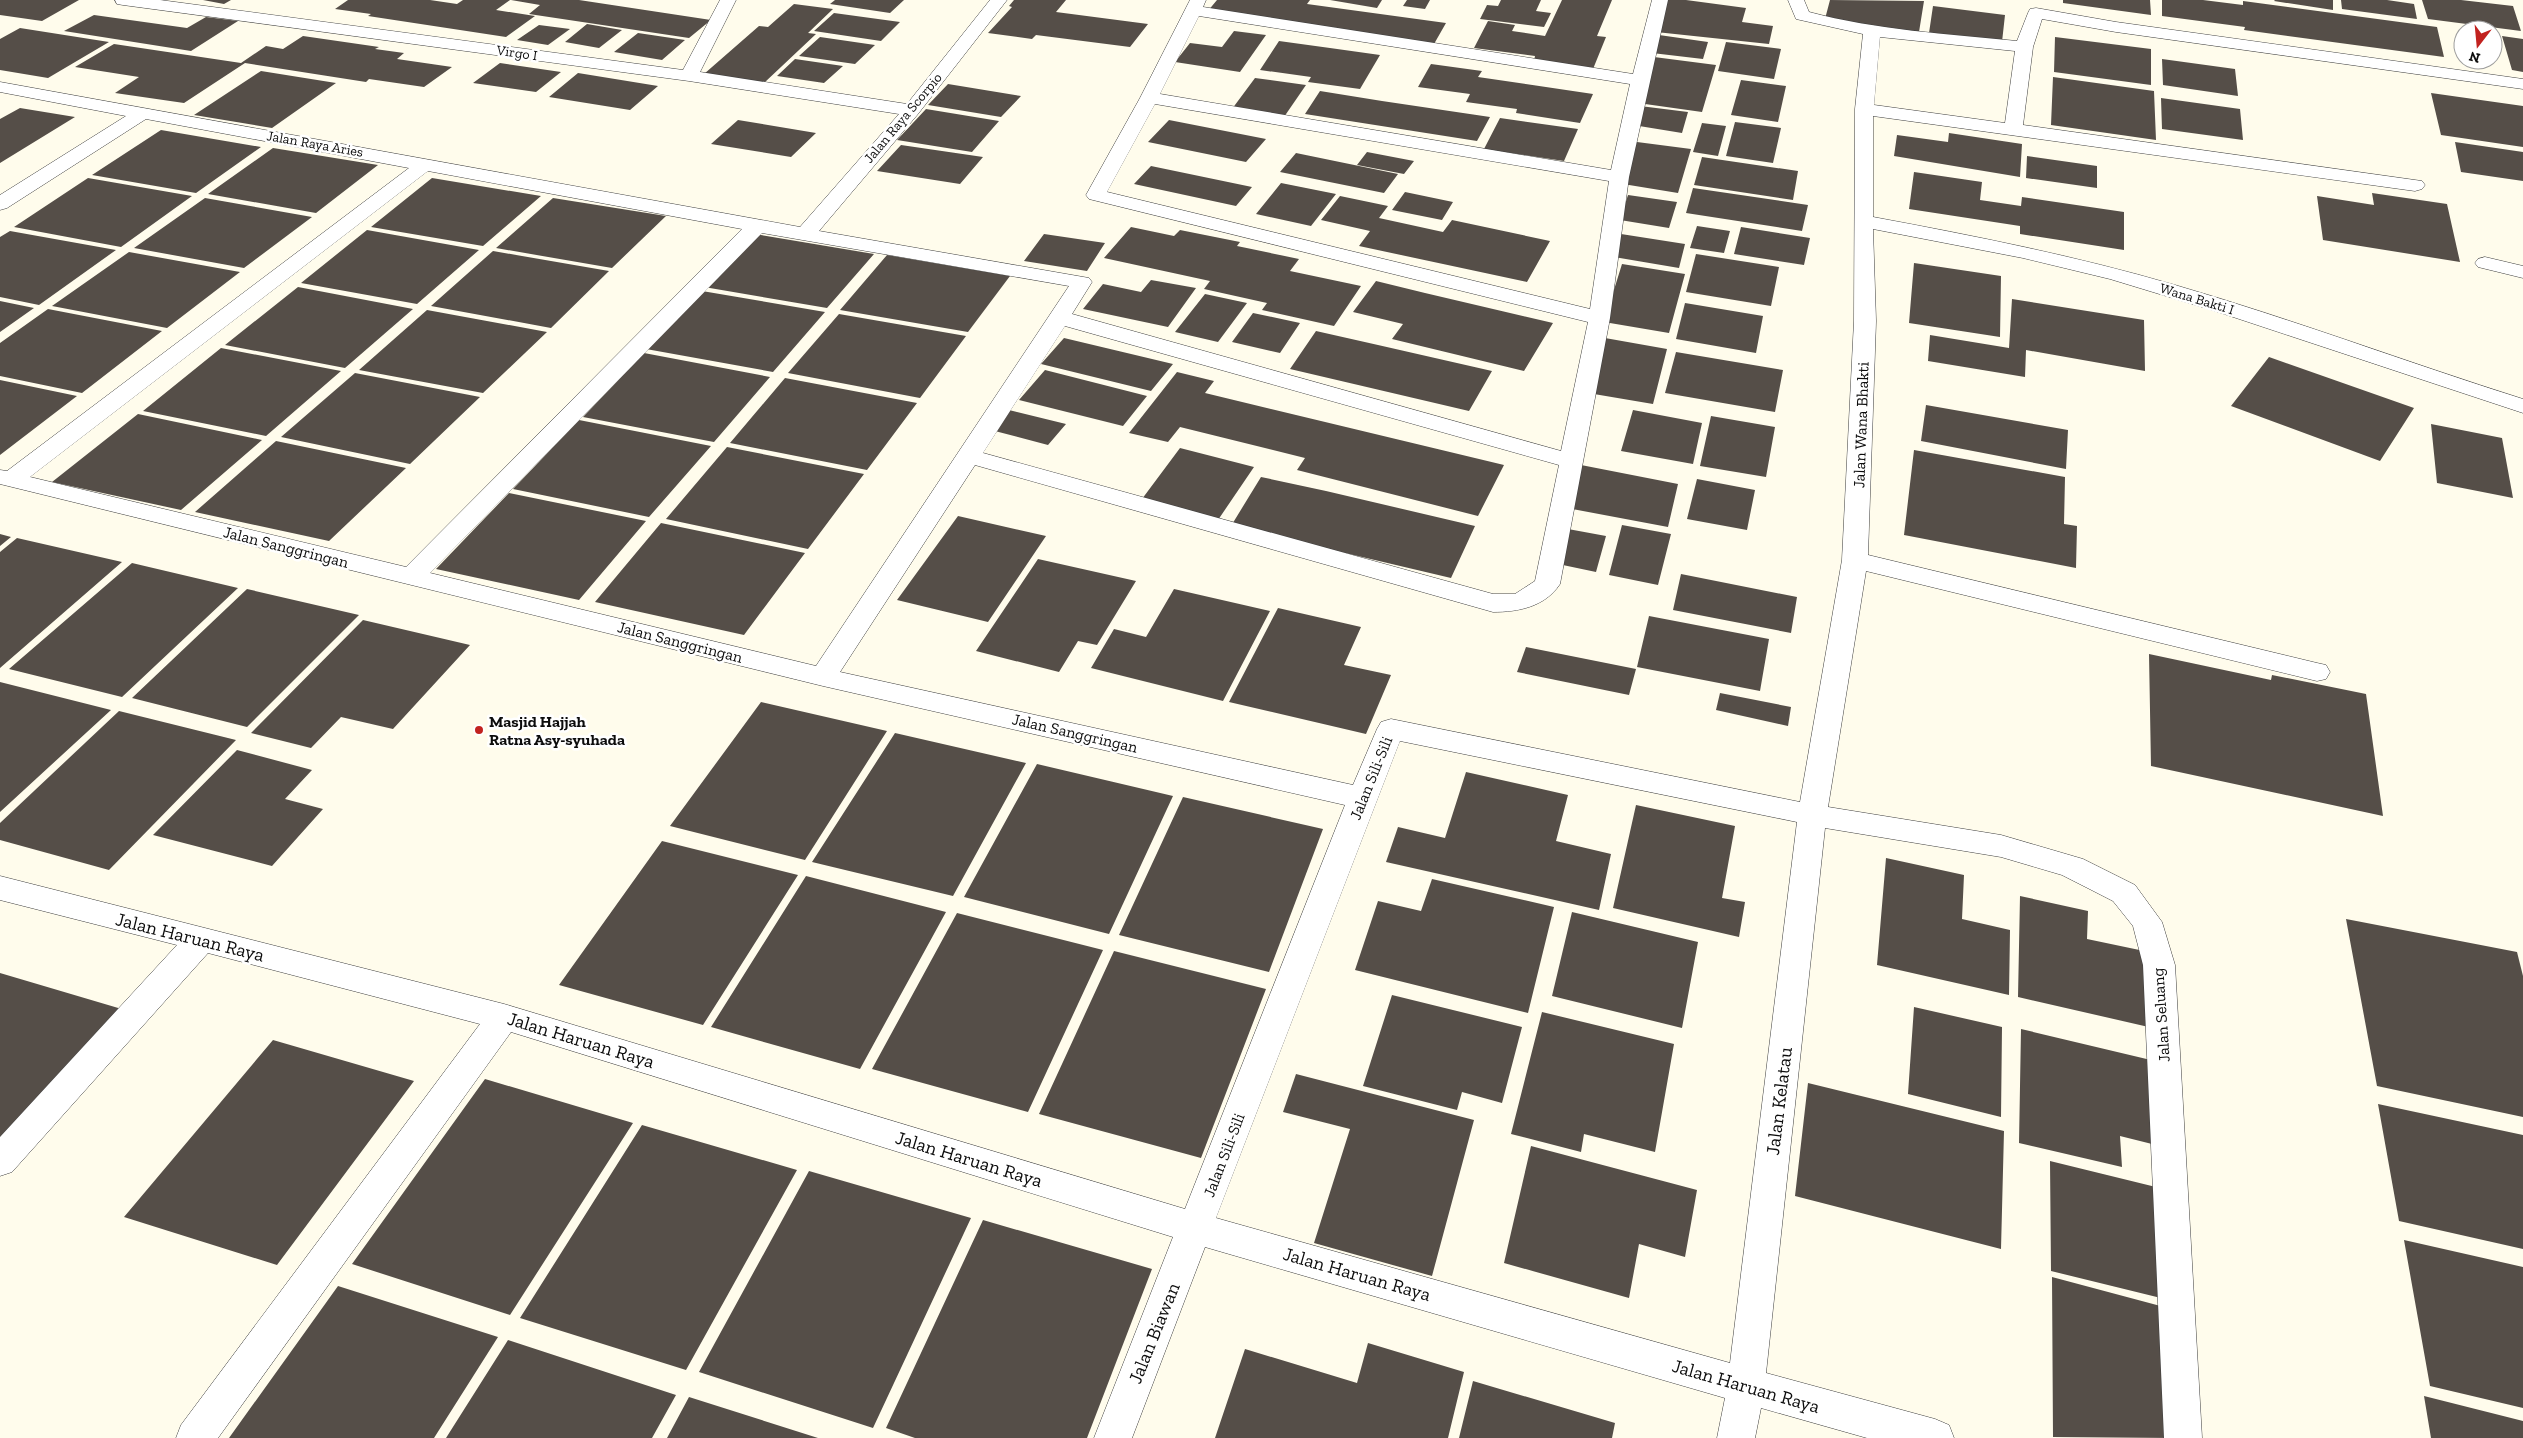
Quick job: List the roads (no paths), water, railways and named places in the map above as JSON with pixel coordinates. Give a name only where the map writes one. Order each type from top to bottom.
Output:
[{"type":"street","points":[[689,76],[728,0]]},
{"type":"street","name":"Jalan Raya Scorpio","points":[[805,234],[912,110],[999,0]]},
{"type":"street","points":[[969,456],[1494,603],[1516,604],[1535,595],[1547,584],[1600,318],[1619,177],[1660,0]]},
{"type":"street","points":[[1791,0],[1796,0],[1802,15],[1837,26],[2024,47]]},
{"type":"street","name":"Virgo I","points":[[130,1],[689,76],[912,110]]},
{"type":"street","points":[[1600,318],[1096,194],[1149,98],[1195,5],[1640,80]]},
{"type":"street","points":[[2013,129],[2024,47],[2038,6],[2116,27],[2523,84]]},
{"type":"street","name":"Jalan Wana Bhakti","points":[[1812,815],[1855,560],[1865,321],[1863,221],[1864,110],[1872,31]]},
{"type":"street","name":"Jalan Raya Aries","points":[[0,87],[426,164],[629,203],[1082,282],[1058,317]]},
{"type":"street","points":[[1149,98],[1619,177]]},
{"type":"street","points":[[1864,110],[2415,185]]},
{"type":"street","points":[[0,204],[143,113]]},
{"type":"street","points":[[6,478],[426,164]]},
{"type":"street","name":"Wana Bakti I","points":[[1863,221],[2013,249],[2118,275],[2258,317],[2459,387],[2523,406]]},
{"type":"street","points":[[411,577],[757,226]]},
{"type":"street","points":[[2485,263],[2523,272]]},
{"type":"street","points":[[823,677],[1058,317],[1572,462]]},
{"type":"street","name":"Jalan Sanggringan","points":[[6,478],[823,677],[1362,798]]},
{"type":"street","points":[[1855,560],[2317,672]]},
{"type":"street","name":"Jalan Sili-Sili","points":[[1195,1228],[1362,798],[1391,729],[1538,757],[1812,815]]},
{"type":"street","name":"Jalan Kelatau","points":[[1736,1438],[1746,1386],[1812,815]]},
{"type":"street","name":"Jalan Seluang","points":[[1812,815],[2001,846],[2072,866],[2124,893],[2146,922],[2159,965],[2183,1438]]},
{"type":"street","name":"Jalan Haruan Raya","points":[[0,888],[504,1017],[1195,1228],[1746,1386],[1935,1438]]},
{"type":"street","points":[[0,1160],[201,940]]},
{"type":"street","points":[[195,1438],[504,1017]]},
{"type":"street","name":"Jalan Biawan","points":[[1113,1438],[1195,1228]]},
{"type":"place","name":"Masjid Hajjah Ratna Asy-syuhada","points":[[479,730]]}]
